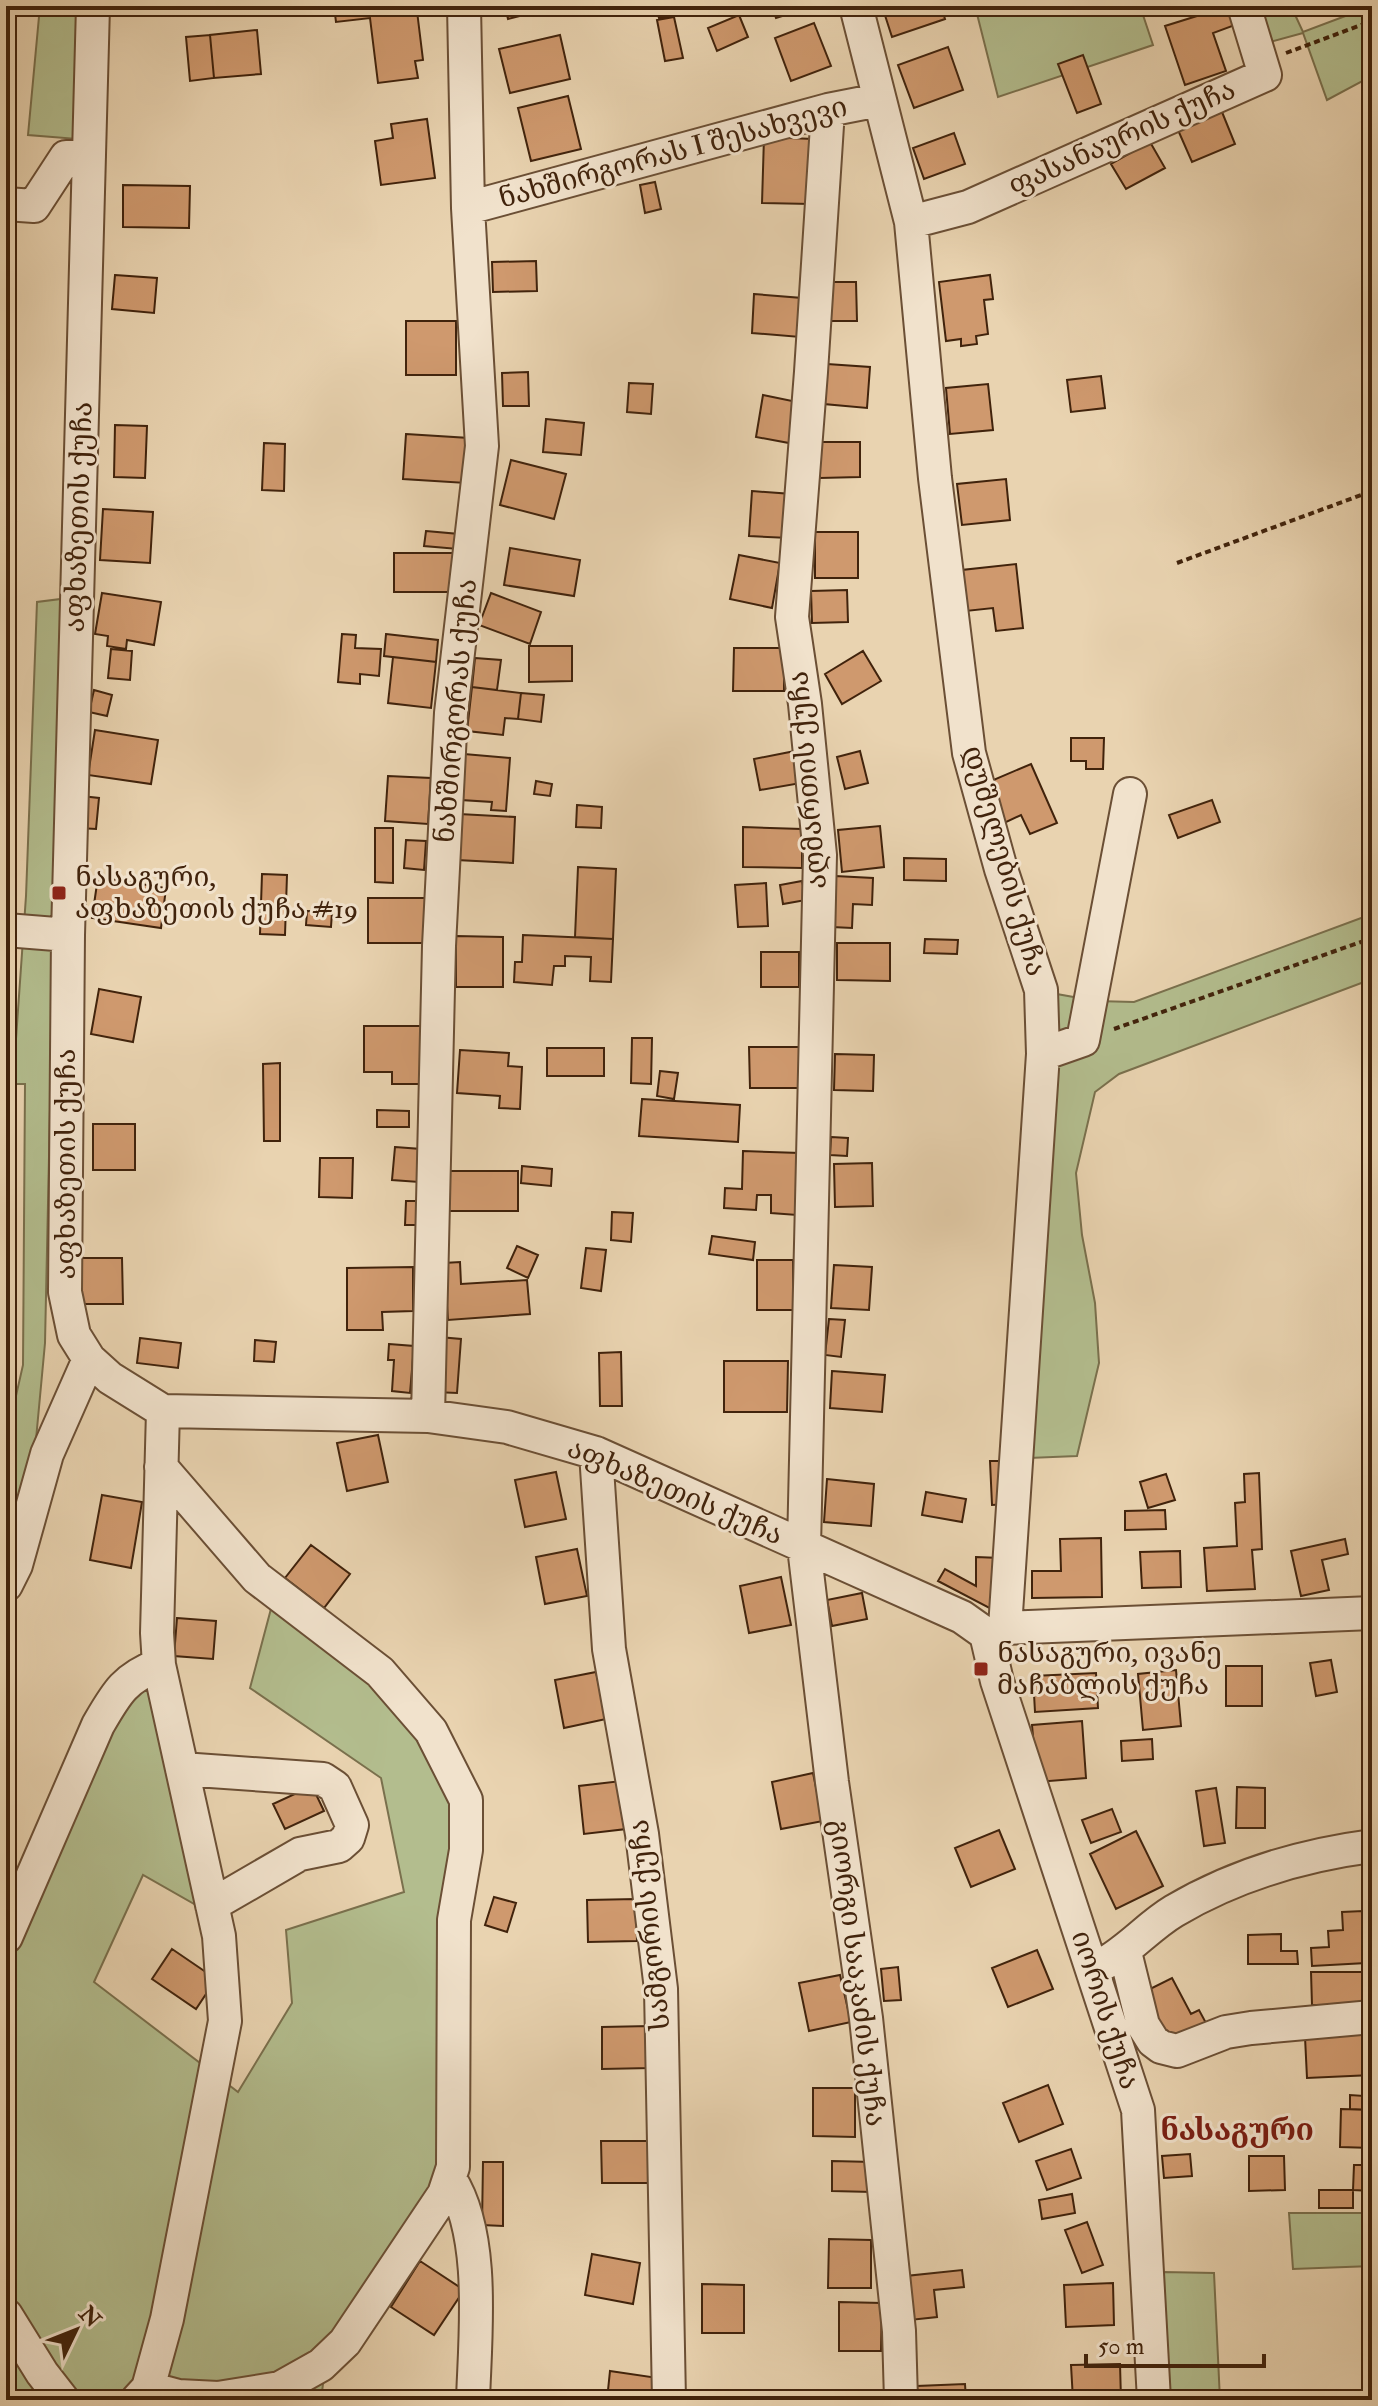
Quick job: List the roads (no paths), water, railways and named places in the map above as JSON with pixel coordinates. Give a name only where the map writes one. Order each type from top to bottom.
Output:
[{"type":"street","name":"აფხაზეთის ქუჩა","points":[[93,6],[68,935],[65,1292],[74,1335],[89,1359],[110,1378],[163,1411],[428,1416],[507,1427],[596,1453],[995,1631]]},
{"type":"street","name":"ნახშირგორას ქუჩა","points":[[428,1416],[439,946],[451,713],[482,446],[468,208],[464,6]]},
{"type":"street","name":"დუშელების ქუჩა","points":[[856,6],[911,222],[935,478],[969,753],[1001,869],[1041,990],[1043,1054],[995,1631]]},
{"type":"street","name":"ფასანაურის ქუჩა","points":[[911,222],[968,207],[1265,75],[1244,6]]},
{"type":"street","name":"ნახშირგორას I შესახვევი","points":[[468,208],[828,110],[879,100]]},
{"type":"street","name":"აღმართის ქუჩა","points":[[804,1547],[820,855],[805,704],[792,617],[828,110]]},
{"type":"street","points":[[6,204],[34,206],[66,157],[89,157]]},
{"type":"street","points":[[1043,1054],[1083,1040],[1130,794]]},
{"type":"street","points":[[6,930],[68,935]]},
{"type":"street","points":[[6,1585],[16,1565],[47,1454],[89,1359]]},
{"type":"street","points":[[161,1467],[257,1578],[380,1672],[431,1731],[466,1800],[466,1850],[454,1920],[453,2167],[444,2194],[345,2342],[321,2365],[280,2388],[218,2398],[143,2394],[167,2319],[225,2021],[219,1936],[159,1665],[157,1633],[161,1467],[163,1411]]},
{"type":"street","name":"სამგორის ქუჩა","points":[[596,1453],[609,1649],[642,1834],[661,1989],[669,2400]]},
{"type":"street","name":"გიორგი სააკაძის ქუჩა","points":[[804,1547],[832,1782],[866,2018],[899,2331],[901,2400]]},
{"type":"street","points":[[995,1631],[1372,1613]]},
{"type":"street","name":"იორის ქუჩა","points":[[995,1631],[997,1681],[1138,2110],[1154,2400]]},
{"type":"street","points":[[6,1937],[98,1725],[115,1696],[136,1673],[159,1665]]},
{"type":"street","points":[[182,1769],[323,1779],[335,1787],[352,1825],[348,1838],[339,1846],[300,1854],[212,1905]]},
{"type":"street","points":[[1092,1970],[1125,1952],[1150,1927],[1219,1888],[1309,1856],[1372,1846]]},
{"type":"street","points":[[1125,1952],[1143,2025],[1161,2047],[1177,2051],[1226,2032],[1372,2017]]},
{"type":"street","points":[[450,2179],[461,2196],[476,2287],[473,2400]]},
{"type":"street","points":[[6,2315],[63,2400]]},
{"type":"place","name":"ნასაგური, აფხაზეთის ქუჩა #19","points":[[59,893]]},
{"type":"place","name":"ნასაგური, ივანე მაჩაბლის ქუჩა","points":[[981,1669]]},
{"type":"district","name":"ნასაგური","points":[[1237,2130]]}]
